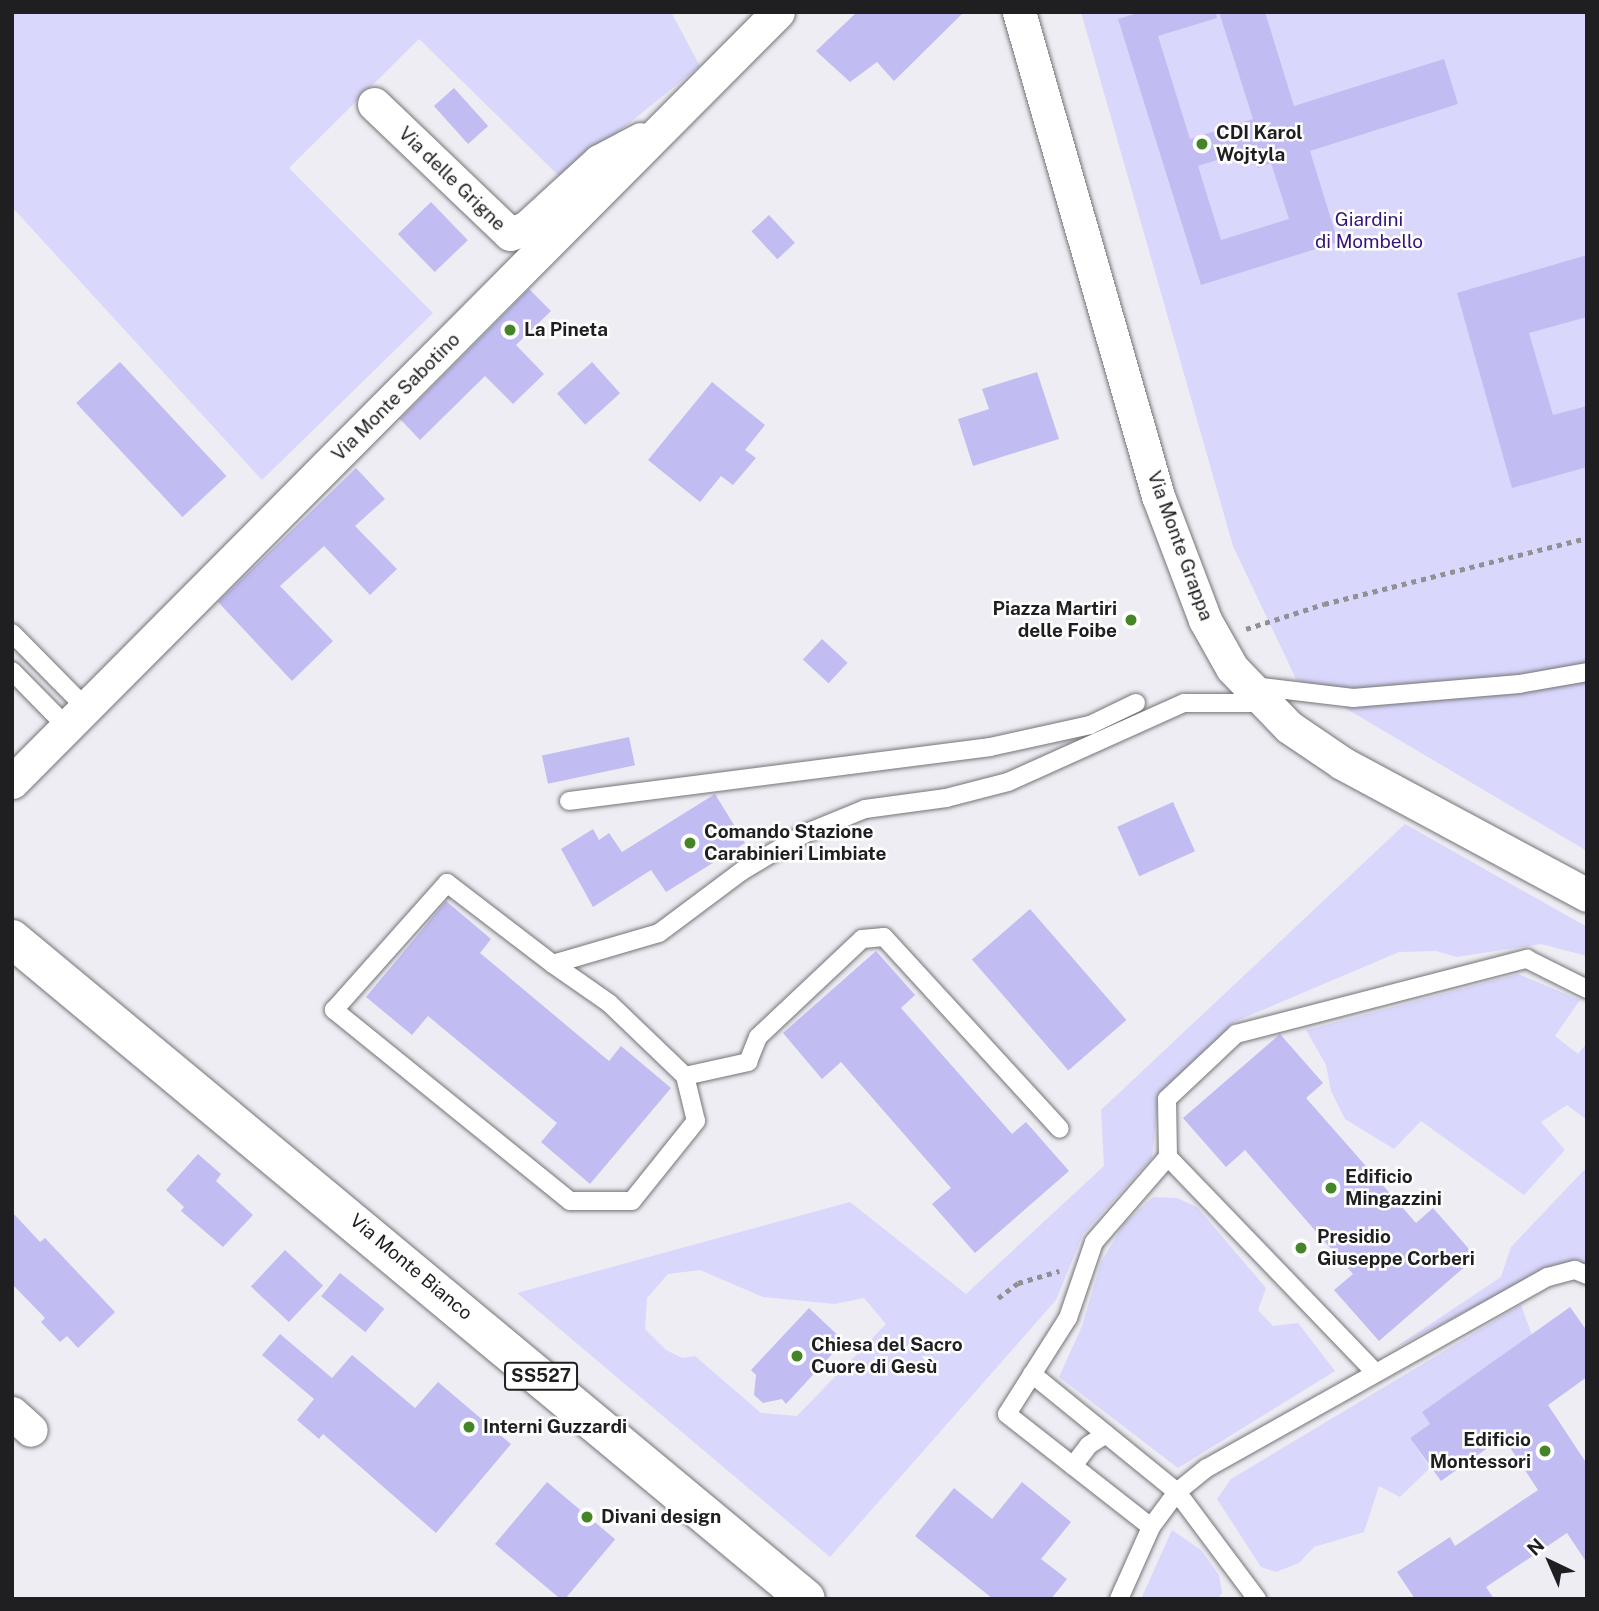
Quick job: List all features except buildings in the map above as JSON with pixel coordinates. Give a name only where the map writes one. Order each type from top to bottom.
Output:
[{"type":"main road","name":"Via Monte Bianco","points":[[12,939],[806,1599]]},
{"type":"street","name":"Via Monte Sabotino","points":[[12,782],[75,716],[669,126],[778,12]]},
{"type":"street","name":"Via Monte Grappa","points":[[1019,12],[1158,496],[1184,569],[1215,638],[1254,694],[1342,763],[1587,895]]},
{"type":"street","name":"Via delle Grigne","points":[[374,104],[510,234],[526,228],[598,161],[669,126]]},
{"type":"lane","points":[[12,633],[75,716]]},
{"type":"lane","points":[[12,671],[75,716]]},
{"type":"lane","points":[[553,964],[659,933],[742,871],[804,834],[864,808],[946,798],[1009,782],[1184,703],[1254,694],[1353,698],[1519,684],[1587,672]]},
{"type":"lane","points":[[569,801],[990,747],[1090,725],[1136,703]]},
{"type":"lane","points":[[447,883],[553,964],[609,1003],[685,1076],[696,1121],[632,1201],[570,1201],[334,1010],[447,883]]},
{"type":"lane","points":[[685,1076],[748,1062],[758,1037],[862,939],[884,937],[1060,1129]]},
{"type":"lane","points":[[1152,1527],[1007,1414],[1068,1318],[1094,1242],[1168,1157],[1167,1099],[1236,1034],[1527,959],[1587,989]]},
{"type":"lane","points":[[1168,1157],[1374,1371]]},
{"type":"lane","points":[[1119,1599],[1152,1527],[1177,1492],[1207,1468],[1374,1371],[1548,1277],[1575,1270],[1587,1275]]},
{"type":"lane","points":[[1032,1374],[1177,1492],[1257,1599]]},
{"type":"lane","points":[[1073,1466],[1089,1445],[1106,1434]]},
{"type":"path","points":[[1215,638],[1324,604],[1587,538]]},
{"type":"path","points":[[998,1298],[1018,1283],[1045,1272],[1084,1270]]},
{"type":"green space","points":[[12,12],[671,12],[700,66],[561,178],[419,39],[289,168],[433,313],[262,480],[12,207]]},
{"type":"green space","name":"Giardini di Mombello","points":[[1081,12],[1587,12],[1587,851],[1296,679],[1233,546]]},
{"type":"green space","points":[[1405,824],[1587,927],[1587,956],[1541,944],[1457,957],[1436,951],[1399,952],[1234,1022],[1158,1102],[1152,1158],[1083,1234],[1056,1300],[830,1557],[517,1293],[850,1202],[966,1294],[1104,1166],[1101,1110]],"holes":[[[700,1270],[763,1297],[835,1304],[864,1298],[886,1324],[797,1416],[761,1413],[695,1356],[682,1358],[666,1350],[645,1329],[647,1298],[668,1274]]]},
{"type":"green space","points":[[1518,974],[1580,1000],[1555,1036],[1578,1054],[1587,1043],[1587,1120],[1567,1105],[1541,1122],[1565,1150],[1524,1195],[1421,1121],[1394,1149],[1345,1119],[1331,1091],[1326,1065],[1306,1030]]},
{"type":"green space","points":[[1587,1167],[1587,1266],[1555,1265],[1393,1349],[1501,1277],[1511,1247]]},
{"type":"green space","points":[[1153,1197],[1177,1198],[1197,1207],[1266,1288],[1258,1310],[1273,1326],[1298,1323],[1335,1371],[1178,1468],[1059,1377],[1082,1326],[1101,1262],[1124,1224]]},
{"type":"green space","points":[[1521,1305],[1532,1335],[1422,1412],[1430,1424],[1410,1438],[1430,1468],[1400,1497],[1379,1486],[1364,1532],[1314,1547],[1299,1563],[1276,1572],[1261,1567],[1217,1499],[1231,1479]]},
{"type":"green space","points":[[1172,1530],[1201,1550],[1219,1575],[1222,1593],[1218,1599],[1141,1599]]},
{"type":"place","name":"CDI Karol Wojtyla","points":[[1202,144]]},
{"type":"place","name":"La Pineta","points":[[510,330]]},
{"type":"place","name":"Piazza Martiri delle Foibe","points":[[1131,620]]},
{"type":"place","name":"Comando Stazione Carabinieri Limbiate","points":[[690,843]]},
{"type":"place","name":"Edificio Mingazzini","points":[[1331,1188]]},
{"type":"place","name":"Presidio Giuseppe Corberi","points":[[1301,1248]]},
{"type":"place","name":"Chiesa del Sacro Cuore di Gesù","points":[[797,1356]]},
{"type":"place","name":"Interni Guzzardi","points":[[469,1427]]},
{"type":"place","name":"Edificio Montessori","points":[[1545,1451]]},
{"type":"place","name":"Divani design","points":[[587,1517]]}]
